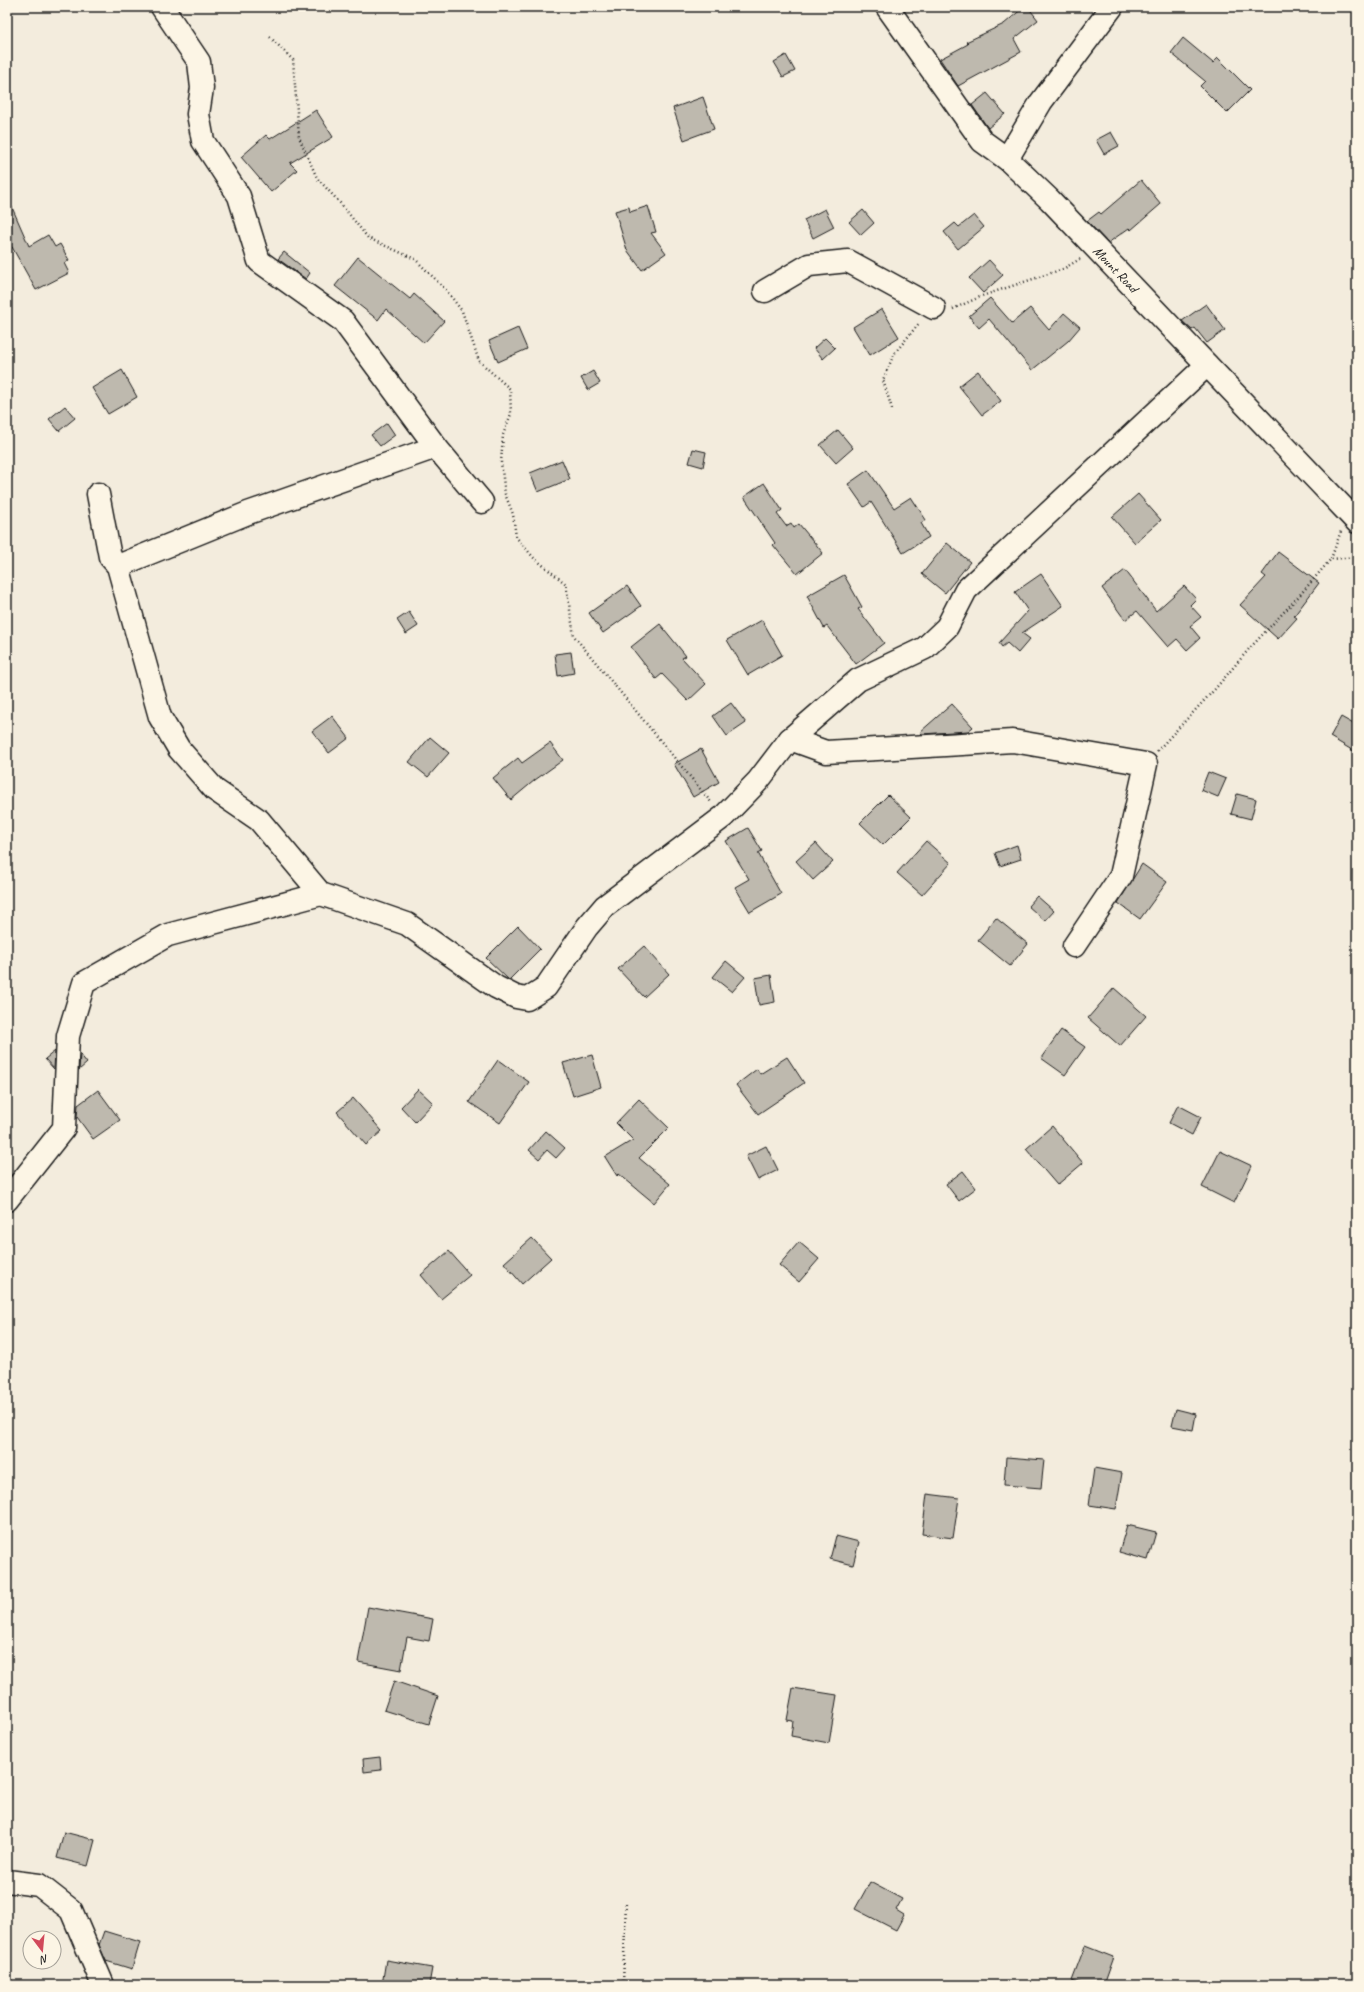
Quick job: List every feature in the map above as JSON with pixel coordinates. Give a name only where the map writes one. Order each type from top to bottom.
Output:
[{"type":"street","points":[[162,7],[199,62],[202,88],[198,114],[203,141],[239,196],[259,261],[343,321],[436,447],[482,502]]},
{"type":"street","name":"Mount Road","points":[[887,7],[982,141],[1007,159],[1050,200],[1352,517]]},
{"type":"street","points":[[1007,159],[1041,102],[1112,7]]},
{"type":"street","points":[[765,291],[809,265],[848,261],[934,308]]},
{"type":"street","points":[[98,494],[110,558],[118,566],[160,717],[179,749],[215,790],[260,820],[321,894],[407,924],[496,987],[516,997],[527,999],[546,987],[587,927],[605,906],[723,817],[758,781],[790,739],[858,680],[925,648],[947,627],[966,590],[1206,365]]},
{"type":"street","points":[[118,566],[248,513],[436,447]]},
{"type":"street","points":[[790,739],[826,752],[1013,741],[1146,764],[1121,876],[1074,946]]},
{"type":"street","points":[[7,1200],[64,1128],[68,1036],[84,983],[168,935],[321,894]]},
{"type":"street","points":[[7,1881],[39,1885],[71,1910],[103,1985]]},
{"type":"path","points":[[270,37],[292,60],[299,137],[317,178],[341,204],[368,238],[415,258],[446,290],[462,311],[479,361],[510,389],[511,414],[503,436],[501,462],[505,494],[513,514],[516,537],[534,558],[566,584],[574,636],[723,817]]},
{"type":"path","points":[[892,409],[882,380],[894,354],[918,324],[934,308],[955,309],[982,296],[1063,269],[1096,250]]},
{"type":"path","points":[[1146,764],[1215,689],[1249,649],[1299,596],[1331,558],[1352,517]]},
{"type":"path","points":[[1331,558],[1357,557]]},
{"type":"path","points":[[623,1985],[626,1901]]},
{"type":"building","points":[[1024,7],[1028,7],[1038,20],[1014,39],[1021,52],[958,86],[940,59],[968,44],[966,42],[1004,24]]},
{"type":"building","points":[[1183,38],[1213,63],[1218,58],[1250,90],[1227,113],[1200,86],[1205,81],[1171,53]]},
{"type":"building","points":[[786,55],[795,71],[783,77],[774,62]]},
{"type":"building","points":[[987,93],[1005,114],[988,128],[972,105]]},
{"type":"building","points":[[703,97],[714,129],[684,140],[673,108]]},
{"type":"building","points":[[316,110],[333,137],[290,163],[297,170],[271,192],[241,157],[266,135],[270,139]]},
{"type":"building","points":[[1111,132],[1119,146],[1104,154],[1096,140]]},
{"type":"building","points":[[1141,180],[1161,204],[1131,230],[1129,228],[1108,243],[1087,221],[1099,212],[1101,214]]},
{"type":"building","points":[[7,196],[29,246],[48,235],[55,247],[60,244],[69,260],[64,263],[69,273],[36,290],[12,247],[7,249]]},
{"type":"building","points":[[648,206],[656,232],[651,233],[666,253],[642,270],[627,250],[615,211],[629,207],[630,212]]},
{"type":"building","points":[[825,209],[834,227],[813,238],[804,220]]},
{"type":"building","points":[[863,210],[874,223],[861,235],[849,222]]},
{"type":"building","points":[[974,215],[984,227],[958,249],[944,232],[955,223],[959,227]]},
{"type":"building","points":[[284,252],[310,273],[306,279],[278,259]]},
{"type":"building","points":[[358,257],[410,299],[414,294],[444,321],[424,343],[386,309],[378,320],[335,286]]},
{"type":"building","points":[[989,260],[1003,275],[983,293],[969,278]]},
{"type":"building","points":[[990,298],[1012,323],[1030,308],[1049,330],[1064,313],[1080,327],[1068,341],[1032,370],[989,319],[979,328],[969,316]]},
{"type":"building","points":[[1206,304],[1225,330],[1207,343],[1195,328],[1192,330],[1182,321]]},
{"type":"building","points":[[882,309],[899,337],[870,355],[853,327]]},
{"type":"building","points":[[518,328],[527,349],[498,362],[489,341]]},
{"type":"building","points":[[825,338],[835,348],[823,359],[814,348]]},
{"type":"building","points":[[122,370],[137,397],[108,414],[92,388]]},
{"type":"building","points":[[593,371],[600,383],[588,390],[581,378]]},
{"type":"building","points":[[978,371],[1001,401],[982,415],[959,386]]},
{"type":"building","points":[[65,406],[75,418],[59,431],[49,419]]},
{"type":"building","points":[[387,423],[395,435],[380,446],[371,435]]},
{"type":"building","points":[[838,430],[853,448],[836,463],[820,445]]},
{"type":"building","points":[[693,449],[706,452],[703,467],[689,463]]},
{"type":"building","points":[[562,460],[570,479],[538,492],[530,473]]},
{"type":"building","points":[[868,470],[894,508],[911,497],[926,520],[921,523],[929,537],[903,553],[871,502],[864,507],[848,484]]},
{"type":"building","points":[[764,483],[782,510],[777,514],[786,526],[791,523],[794,528],[799,524],[823,553],[797,574],[773,545],[775,543],[744,497]]},
{"type":"building","points":[[1138,494],[1161,520],[1135,543],[1112,517]]},
{"type":"building","points":[[947,543],[970,562],[945,593],[922,574]]},
{"type":"building","points":[[1278,552],[1319,583],[1294,616],[1297,618],[1278,639],[1240,605],[1266,577],[1262,574]]},
{"type":"building","points":[[1125,570],[1156,611],[1184,586],[1196,599],[1190,605],[1201,617],[1190,626],[1200,638],[1187,650],[1177,639],[1168,647],[1137,611],[1125,620],[1102,588]]},
{"type":"building","points":[[1041,574],[1063,606],[1022,633],[1030,639],[1018,653],[1007,643],[1002,647],[999,643],[1028,611],[1015,592]]},
{"type":"building","points":[[844,575],[862,607],[858,609],[884,643],[856,664],[827,626],[824,628],[807,596]]},
{"type":"building","points":[[627,586],[641,606],[603,633],[589,613]]},
{"type":"building","points":[[409,612],[418,626],[406,634],[397,620]]},
{"type":"building","points":[[762,620],[782,655],[748,675],[727,640]]},
{"type":"building","points":[[660,624],[686,656],[682,658],[706,684],[688,701],[662,674],[656,679],[631,647]]},
{"type":"building","points":[[571,652],[574,673],[558,676],[555,654]]},
{"type":"building","points":[[731,703],[746,723],[727,736],[713,716]]},
{"type":"building","points":[[952,704],[973,727],[968,731],[922,734],[920,732]]},
{"type":"building","points":[[332,716],[349,738],[329,753],[312,731]]},
{"type":"building","points":[[1341,717],[1357,726],[1357,753],[1330,737]]},
{"type":"building","points":[[430,737],[449,753],[428,777],[409,762]]},
{"type":"building","points":[[550,743],[563,760],[535,780],[511,800],[493,778],[518,758],[522,763]]},
{"type":"building","points":[[701,749],[719,782],[693,797],[674,764]]},
{"type":"building","points":[[1208,772],[1226,779],[1218,797],[1201,790]]},
{"type":"building","points":[[1237,794],[1256,799],[1251,819],[1231,814]]},
{"type":"building","points":[[888,795],[911,817],[883,845],[860,823]]},
{"type":"building","points":[[748,828],[762,851],[758,853],[781,894],[750,912],[735,887],[749,879],[726,841]]},
{"type":"building","points":[[926,841],[951,863],[922,895],[897,873]]},
{"type":"building","points":[[816,843],[833,862],[813,880],[796,861]]},
{"type":"building","points":[[1017,845],[1021,859],[1000,866],[995,853]]},
{"type":"building","points":[[1142,864],[1167,882],[1140,919],[1118,903]]},
{"type":"building","points":[[1037,896],[1054,911],[1045,921],[1028,906]]},
{"type":"building","points":[[996,918],[1028,944],[1010,966],[978,940]]},
{"type":"building","points":[[518,926],[540,949],[509,980],[486,958]]},
{"type":"building","points":[[644,946],[669,974],[644,997],[618,969]]},
{"type":"building","points":[[726,961],[745,977],[732,992],[713,977]]},
{"type":"building","points":[[771,975],[775,1002],[759,1005],[755,978]]},
{"type":"building","points":[[1114,988],[1146,1016],[1120,1046],[1088,1018]]},
{"type":"building","points":[[1061,1030],[1085,1047],[1065,1075],[1041,1058]]},
{"type":"building","points":[[55,1051],[54,1069],[45,1059]]},
{"type":"building","points":[[80,1054],[87,1063],[79,1070]]},
{"type":"building","points":[[592,1055],[601,1087],[573,1096],[563,1063]]},
{"type":"building","points":[[787,1057],[804,1083],[758,1114],[736,1085],[757,1069],[760,1074]]},
{"type":"building","points":[[498,1060],[529,1082],[500,1123],[469,1102]]},
{"type":"building","points":[[418,1089],[433,1103],[415,1122],[401,1107]]},
{"type":"building","points":[[98,1090],[120,1120],[93,1139],[77,1117],[78,1105]]},
{"type":"building","points":[[353,1098],[382,1131],[366,1145],[337,1112]]},
{"type":"building","points":[[639,1099],[669,1128],[639,1158],[670,1184],[654,1203],[619,1174],[617,1176],[605,1157],[633,1140],[616,1123]]},
{"type":"building","points":[[1178,1105],[1201,1117],[1192,1135],[1169,1123]]},
{"type":"building","points":[[1052,1126],[1083,1163],[1057,1185],[1026,1149]]},
{"type":"building","points":[[546,1131],[565,1148],[556,1158],[547,1150],[539,1159],[529,1150]]},
{"type":"building","points":[[766,1146],[778,1170],[758,1180],[746,1156]]},
{"type":"building","points":[[1220,1151],[1252,1166],[1234,1203],[1202,1187]]},
{"type":"building","points":[[963,1171],[976,1188],[959,1201],[946,1184]]},
{"type":"building","points":[[532,1238],[551,1258],[522,1284],[504,1263]]},
{"type":"building","points":[[799,1242],[819,1259],[799,1282],[779,1265]]},
{"type":"building","points":[[449,1251],[470,1275],[441,1299],[421,1275]]},
{"type":"building","points":[[1176,1409],[1196,1414],[1193,1430],[1172,1426]]},
{"type":"building","points":[[1006,1457],[1044,1460],[1041,1488],[1004,1485]]},
{"type":"building","points":[[1094,1468],[1122,1473],[1116,1509],[1089,1505]]},
{"type":"building","points":[[927,1494],[959,1498],[953,1538],[922,1534]]},
{"type":"building","points":[[1127,1525],[1156,1532],[1148,1560],[1119,1552]]},
{"type":"building","points":[[836,1536],[859,1542],[853,1565],[830,1559]]},
{"type":"building","points":[[368,1607],[433,1619],[429,1641],[407,1637],[401,1670],[358,1662]]},
{"type":"building","points":[[394,1681],[438,1696],[429,1724],[384,1710]]},
{"type":"building","points":[[793,1688],[837,1695],[829,1743],[791,1736],[793,1721],[787,1720]]},
{"type":"building","points":[[380,1757],[381,1770],[364,1772],[363,1759]]},
{"type":"building","points":[[64,1832],[95,1840],[88,1866],[57,1858]]},
{"type":"building","points":[[870,1882],[902,1899],[896,1910],[904,1915],[896,1930],[855,1909]]},
{"type":"building","points":[[104,1931],[140,1942],[132,1969],[106,1961],[99,1945]]},
{"type":"building","points":[[1085,1946],[1113,1957],[1103,1985],[1085,1985],[1072,1980]]},
{"type":"building","points":[[386,1960],[432,1968],[429,1985],[382,1985]]}]
